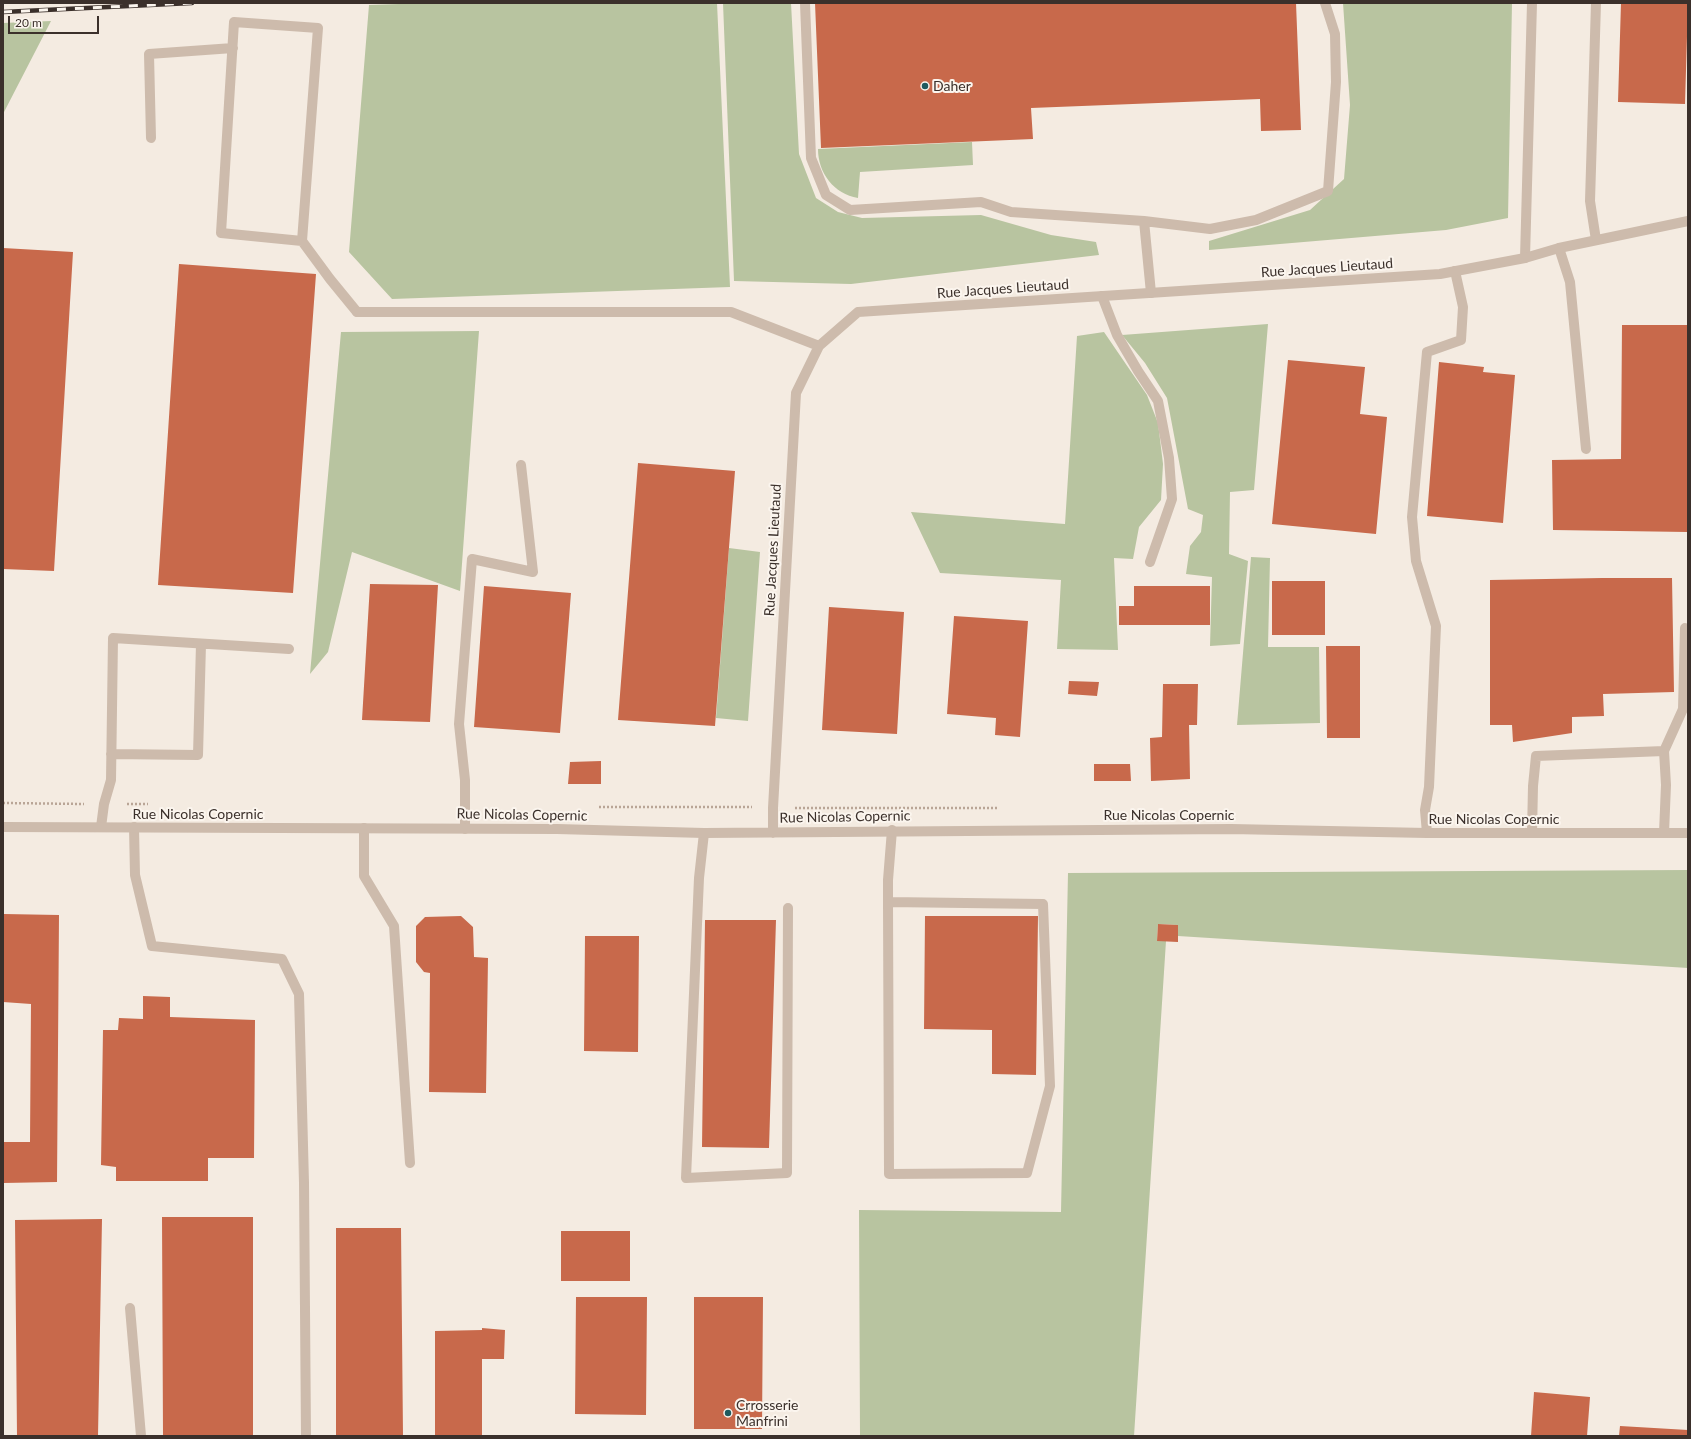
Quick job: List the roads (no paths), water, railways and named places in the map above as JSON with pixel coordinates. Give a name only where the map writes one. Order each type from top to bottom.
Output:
[{"type":"street","points":[[805,3],[811,158],[826,195],[850,210],[981,202],[1011,212],[1144,221],[1210,229],[1256,220],[1328,192],[1336,82],[1335,34],[1325,3]]},
{"type":"street","points":[[1525,258],[1532,3]]},
{"type":"street","points":[[1596,3],[1590,201],[1596,240]]},
{"type":"street","points":[[302,241],[221,233],[234,22],[318,28],[302,241],[357,312],[731,312],[819,346]]},
{"type":"street","points":[[151,138],[149,54],[233,48]]},
{"type":"street","points":[[1144,221],[1151,293]]},
{"type":"street","name":"Rue Jacques Lieutaud","points":[[773,833],[773,808],[796,393],[819,346],[858,312],[1440,274],[1525,258],[1559,248],[1688,221]]},
{"type":"street","points":[[1559,248],[1570,282],[1586,449]]},
{"type":"street","points":[[1427,833],[1425,810],[1429,787],[1436,626],[1416,561],[1412,517],[1427,352],[1461,340],[1463,307],[1455,271]]},
{"type":"street","points":[[1102,296],[1117,335],[1158,401],[1169,458],[1172,499],[1150,562]]},
{"type":"street","points":[[465,828],[465,780],[459,724],[472,559],[533,572],[521,466]]},
{"type":"street","points":[[1664,833],[1666,785],[1664,750],[1683,709],[1685,628]]},
{"type":"street","points":[[101,827],[104,804],[111,780],[113,638],[289,649]]},
{"type":"street","points":[[111,754],[198,755],[201,644]]},
{"type":"street","points":[[1532,833],[1533,786],[1536,756],[1664,750]]},
{"type":"street","name":"Rue Nicolas Copernic","points":[[3,827],[465,828],[704,833],[892,830],[1231,829],[1427,833],[1688,833]]},
{"type":"street","points":[[134,827],[135,875],[152,946],[282,959],[299,994],[304,1183],[306,1436]]},
{"type":"street","points":[[364,828],[364,876],[394,926],[410,1163]]},
{"type":"street","points":[[888,902],[1043,904],[1050,1086],[1027,1173],[889,1174],[888,902],[888,880],[892,830]]},
{"type":"street","points":[[704,833],[699,878],[686,1178],[787,1173],[788,908]]},
{"type":"street","points":[[130,1308],[141,1436]]},
{"type":"railway","points":[[3,12],[192,3]]},
{"type":"place","name":"Daher","points":[[925,86]]},
{"type":"place","name":"Crrosserie Manfrini","points":[[728,1413]]}]
